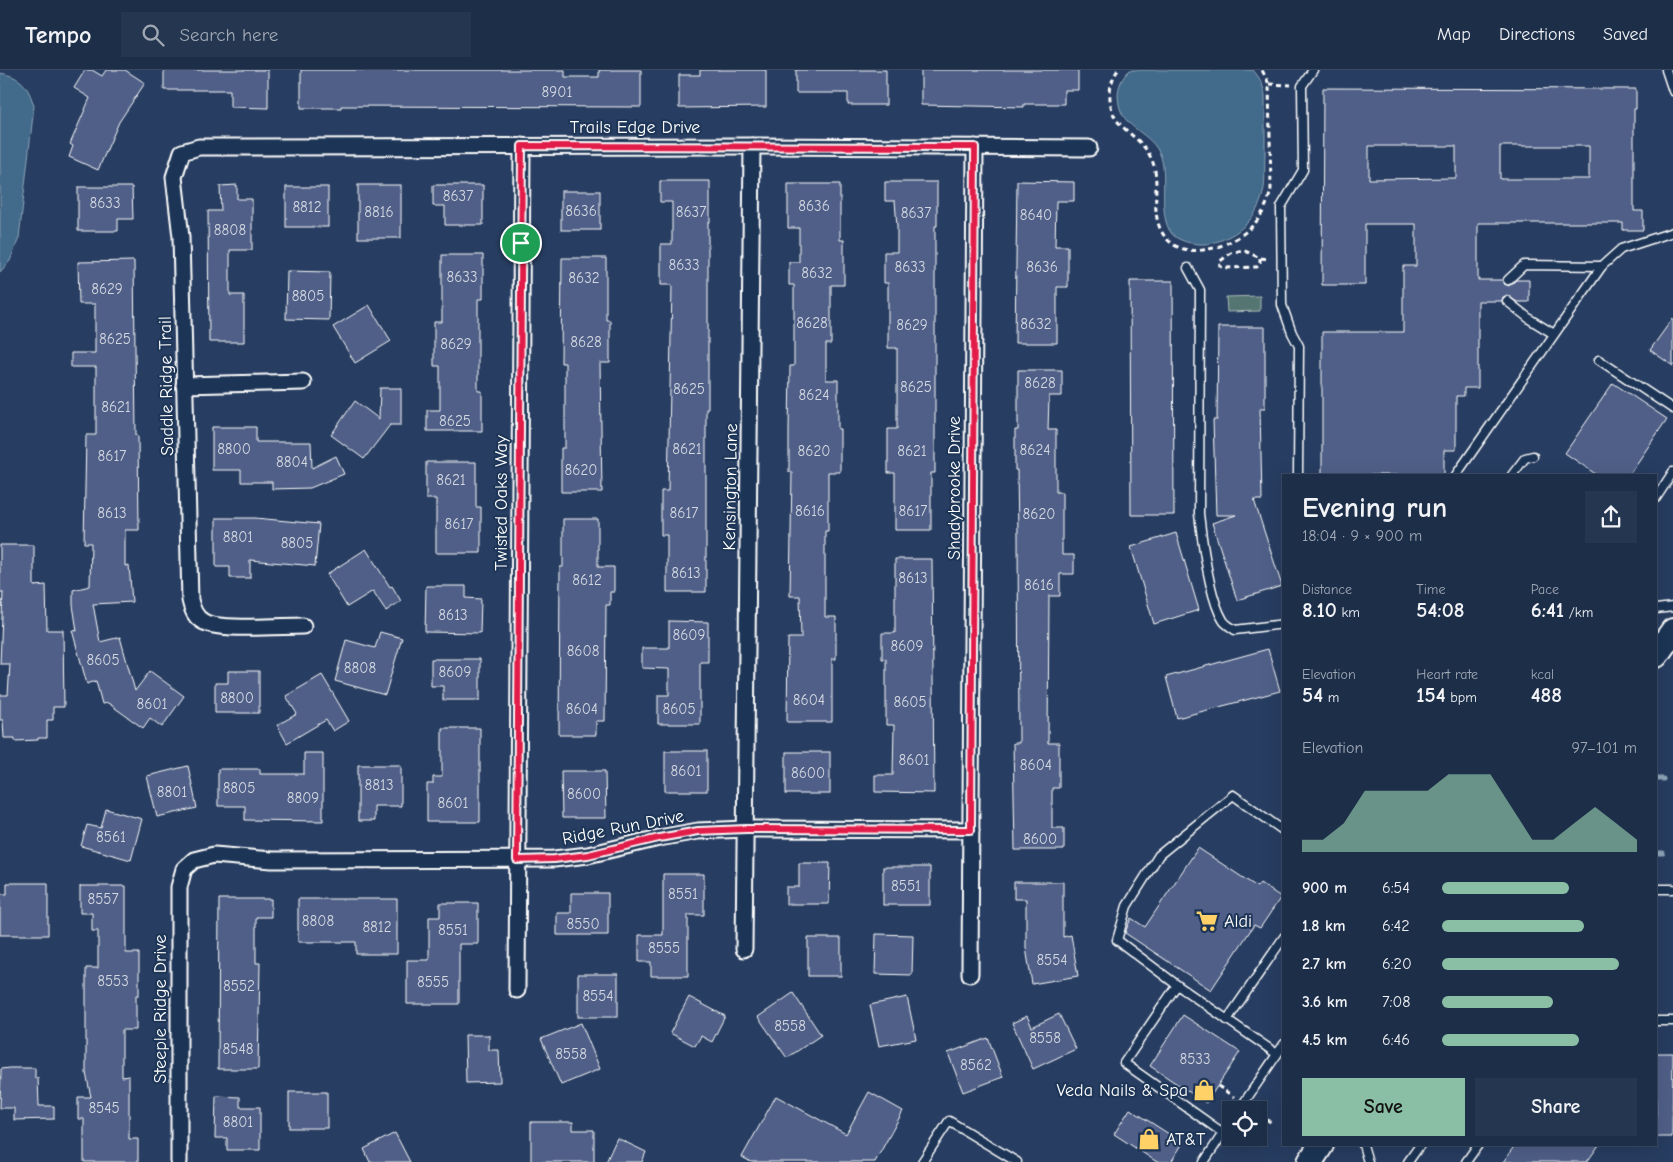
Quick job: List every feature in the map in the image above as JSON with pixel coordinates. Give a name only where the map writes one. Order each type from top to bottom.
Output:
[{"type":"main road","points":[[1657,654],[1673,630]]},
{"type":"main road","points":[[1310,1162],[1320,1146]]},
{"type":"street","name":"Twisted Oaks Way","points":[[518,990],[517,860],[522,146]]},
{"type":"street","name":"Trails Edge Drive","points":[[182,152],[199,147],[752,146],[1088,148]]},
{"type":"street","name":"Kensington Lane","points":[[744,949],[752,146]]},
{"type":"street","name":"Shadybrooke Drive","points":[[970,974],[975,147]]},
{"type":"street","name":"Saddle Ridge Trail","points":[[182,152],[174,177],[181,237],[190,600],[192,609],[198,618],[205,623],[221,626],[302,626]]},
{"type":"street","points":[[184,385],[303,382]]},
{"type":"street","name":"Ridge Run Drive","points":[[194,860],[214,855],[272,860],[554,859],[588,855],[698,831],[746,829],[971,830]]},
{"type":"street","name":"Steeple Ridge Drive","points":[[179,1162],[179,887],[184,869],[194,860]]},
{"type":"lane","points":[[1298,474],[1299,346],[1282,305],[1281,206],[1302,170],[1302,86],[1313,70]]},
{"type":"lane","points":[[1666,70],[1673,91]]},
{"type":"lane","points":[[1457,474],[1602,266],[1621,249],[1673,232]]},
{"type":"lane","points":[[1508,280],[1524,265],[1602,266]]},
{"type":"lane","points":[[1188,268],[1200,290],[1199,514],[1202,539],[1216,602],[1223,622],[1235,630],[1282,624]]},
{"type":"lane","points":[[1507,302],[1554,334]]},
{"type":"lane","points":[[1599,360],[1673,409]]},
{"type":"lane","points":[[1513,474],[1525,458],[1533,456]]},
{"type":"lane","points":[[1657,496],[1673,472]]},
{"type":"lane","points":[[1657,608],[1673,607]]},
{"type":"lane","points":[[1277,1054],[1177,985],[1117,940],[1127,906],[1160,855],[1232,795],[1282,830]]},
{"type":"lane","points":[[1657,889],[1673,889]]},
{"type":"lane","points":[[1227,1020],[1282,940]]},
{"type":"lane","points":[[1177,985],[1124,1063],[1222,1132]]},
{"type":"lane","points":[[1657,1021],[1673,1021]]},
{"type":"lane","points":[[1245,1101],[1282,1047]]},
{"type":"lane","points":[[922,1162],[949,1122],[1017,1162]]},
{"type":"lane","points":[[1204,1162],[1222,1135]]},
{"type":"lane","points":[[1363,1146],[1368,1162]]},
{"type":"lane","points":[[1408,1162],[1419,1146]]},
{"type":"lane","points":[[1466,1162],[1477,1146]]},
{"type":"path","points":[[1118,70],[1112,83],[1109,96],[1110,102],[1117,121],[1141,142],[1152,158],[1155,175],[1156,216],[1159,225],[1166,238],[1178,246],[1193,250],[1206,250],[1234,240],[1249,229],[1268,202],[1270,189],[1269,84],[1262,70]]},
{"type":"path","points":[[1269,84],[1302,86]]},
{"type":"path","points":[[1260,258],[1260,264],[1257,267],[1224,268],[1220,266],[1219,262],[1231,253],[1243,250],[1260,258],[1269,259]]},
{"type":"path","points":[[1267,1120],[1273,1124]]},
{"type":"green space","points":[[1260,296],[1260,311],[1227,312],[1226,297]]},
{"type":"water","points":[[1130,70],[1253,70],[1258,76],[1265,95],[1264,189],[1256,211],[1238,231],[1221,240],[1202,244],[1185,242],[1172,234],[1167,226],[1165,216],[1163,171],[1159,152],[1148,138],[1128,122],[1120,107],[1118,96],[1120,85]]},
{"type":"water","points":[[0,73],[19,80],[29,93],[34,106],[19,238],[10,261],[0,272]]},
{"type":"building","points":[[85,70],[92,70],[102,76],[106,70],[125,70],[145,83],[119,122],[98,170],[69,157],[73,146],[70,144],[90,98],[74,88]]},
{"type":"building","points":[[164,70],[268,70],[268,108],[230,107],[230,90],[164,90]]},
{"type":"building","points":[[301,70],[565,70],[565,77],[599,77],[599,70],[641,70],[641,107],[341,106],[341,108],[301,108]]},
{"type":"building","points":[[700,70],[766,70],[766,107],[679,108],[679,75],[700,75]]},
{"type":"building","points":[[796,70],[886,70],[886,105],[848,105],[848,93],[796,93]]},
{"type":"building","points":[[921,70],[1078,70],[1078,90],[1064,90],[1064,104],[1024,104],[1024,107],[921,105]]},
{"type":"building","points":[[1323,88],[1636,89],[1636,109],[1634,109],[1634,211],[1643,211],[1643,230],[1623,230],[1623,223],[1478,223],[1478,280],[1503,280],[1504,284],[1509,286],[1516,280],[1529,280],[1529,302],[1517,302],[1507,295],[1503,297],[1502,301],[1478,301],[1478,388],[1464,388],[1464,396],[1456,396],[1456,450],[1444,450],[1444,474],[1322,474],[1322,332],[1403,332],[1403,266],[1416,266],[1416,224],[1365,224],[1365,285],[1322,285]],"holes":[[[1369,146],[1456,146],[1456,178],[1369,179]],[[1500,146],[1589,146],[1589,179],[1500,179]]]},
{"type":"building","points":[[660,181],[710,181],[710,222],[708,222],[708,409],[706,409],[706,592],[667,592],[667,535],[661,535],[661,491],[668,491],[672,285],[661,285],[661,244],[672,244],[672,202],[660,202]]},
{"type":"building","points":[[1017,181],[1074,182],[1074,201],[1056,201],[1055,246],[1068,246],[1068,287],[1057,287],[1057,343],[1015,343]]},
{"type":"building","points":[[885,182],[937,182],[937,226],[935,226],[935,473],[931,473],[931,530],[895,530],[895,473],[888,473],[888,429],[897,429],[897,348],[888,348],[888,283],[884,283],[884,252],[897,252],[897,226],[895,201],[885,201]]},
{"type":"building","points":[[788,184],[840,184],[840,240],[844,240],[844,285],[831,285],[831,344],[826,344],[826,380],[838,380],[838,429],[840,429],[840,472],[828,472],[828,531],[825,531],[825,617],[836,617],[836,659],[832,659],[832,722],[787,722],[788,638],[801,638],[800,596],[790,596],[792,472],[789,472],[789,429],[790,366],[794,366],[794,285],[789,285],[789,262],[799,262],[799,228],[788,228]]},
{"type":"building","points":[[237,185],[237,199],[252,199],[252,250],[230,250],[230,295],[244,295],[244,342],[209,342],[208,211],[221,211],[220,186]]},
{"type":"building","points":[[358,185],[401,185],[401,238],[358,238]]},
{"type":"building","points":[[433,185],[483,185],[483,225],[445,225],[445,206],[433,206]]},
{"type":"building","points":[[78,187],[132,187],[133,219],[118,219],[118,231],[78,231]]},
{"type":"building","points":[[286,187],[328,187],[328,227],[286,227]]},
{"type":"building","points":[[561,191],[600,191],[600,230],[561,230]]},
{"type":"building","points":[[442,255],[483,255],[483,299],[478,299],[478,391],[482,391],[482,431],[427,431],[427,410],[440,410],[440,366],[434,366],[434,322],[442,322]]},
{"type":"building","points":[[562,258],[606,258],[606,320],[610,320],[610,363],[600,363],[602,492],[561,492],[561,448],[565,448],[565,363],[561,363]]},
{"type":"building","points":[[134,261],[139,530],[125,530],[125,566],[129,565],[132,602],[93,604],[100,642],[120,637],[135,691],[150,671],[184,696],[162,727],[150,718],[143,728],[108,703],[102,704],[96,681],[87,684],[72,630],[77,631],[73,590],[90,586],[91,543],[84,543],[86,435],[96,435],[96,367],[71,367],[71,353],[95,353],[95,304],[79,304],[78,262]]},
{"type":"building","points":[[287,271],[330,272],[329,320],[286,319]]},
{"type":"building","points":[[1130,281],[1173,281],[1174,515],[1131,515]]},
{"type":"building","points":[[369,305],[391,341],[355,363],[333,327]]},
{"type":"building","points":[[1673,318],[1673,366],[1650,350]]},
{"type":"building","points":[[1218,327],[1265,327],[1265,408],[1260,408],[1262,500],[1254,500],[1282,586],[1237,600],[1212,523],[1236,515],[1216,515],[1213,420],[1217,420]]},
{"type":"building","points":[[1018,370],[1062,370],[1062,396],[1049,396],[1048,430],[1056,430],[1056,492],[1062,492],[1062,555],[1074,555],[1074,574],[1060,574],[1060,596],[1049,596],[1048,743],[1059,743],[1059,788],[1052,788],[1052,828],[1064,828],[1064,850],[1015,850],[1013,743],[1019,743],[1018,536],[1017,470],[1015,470],[1015,430],[1018,430]]},
{"type":"building","points":[[1613,383],[1667,419],[1630,474],[1596,474],[1565,453]]},
{"type":"building","points":[[380,388],[401,388],[401,425],[390,425],[364,459],[331,435],[355,401],[379,419]]},
{"type":"building","points":[[212,427],[256,427],[256,442],[311,442],[312,468],[336,456],[344,474],[310,488],[272,489],[272,482],[241,482],[241,470],[212,470]]},
{"type":"building","points":[[426,462],[476,462],[476,507],[481,507],[481,553],[436,553],[436,499],[426,499]]},
{"type":"building","points":[[216,518],[255,518],[319,524],[315,566],[250,560],[250,578],[230,578],[230,567],[216,567]]},
{"type":"building","points":[[563,519],[598,519],[598,567],[614,567],[614,592],[610,592],[610,605],[606,605],[605,721],[596,721],[596,735],[559,735],[560,567],[563,567]]},
{"type":"building","points":[[1176,533],[1199,610],[1154,624],[1131,547]]},
{"type":"building","points":[[0,545],[34,545],[34,586],[46,585],[47,630],[63,630],[64,707],[53,707],[53,720],[47,720],[47,738],[38,738],[38,740],[15,741],[15,738],[4,738],[3,720],[0,720],[0,695],[8,695],[10,664],[0,664],[3,592],[0,592]]},
{"type":"building","points":[[366,549],[401,601],[386,611],[373,591],[347,607],[327,574]]},
{"type":"building","points":[[895,559],[932,559],[934,793],[875,792],[875,775],[893,775],[894,725],[886,725],[886,659],[882,659],[882,633],[895,633]]},
{"type":"building","points":[[426,586],[466,586],[466,598],[481,599],[480,633],[425,632]]},
{"type":"building","points":[[669,621],[708,622],[708,662],[700,662],[700,724],[658,724],[658,695],[669,695],[669,669],[642,668],[642,648],[669,648]]},
{"type":"building","points":[[380,632],[402,638],[385,695],[335,681],[346,640],[375,648]]},
{"type":"building","points":[[1268,649],[1280,691],[1177,718],[1166,677]]},
{"type":"building","points":[[431,659],[480,659],[480,700],[443,700],[443,686],[431,686]]},
{"type":"building","points":[[228,671],[259,671],[259,713],[215,713],[215,683],[228,683]]},
{"type":"building","points":[[322,675],[349,721],[333,731],[326,720],[287,743],[277,725],[297,714],[286,696]]},
{"type":"building","points":[[442,728],[480,728],[480,822],[427,822],[427,784],[433,784],[433,777],[442,777]]},
{"type":"building","points":[[665,751],[707,751],[707,791],[665,791]]},
{"type":"building","points":[[786,752],[830,752],[830,794],[786,794]]},
{"type":"building","points":[[304,753],[323,753],[323,821],[245,820],[245,806],[218,806],[218,769],[260,769],[260,774],[304,774]]},
{"type":"building","points":[[358,765],[401,765],[401,806],[374,806],[374,821],[358,821]]},
{"type":"building","points":[[188,766],[197,808],[157,817],[147,776]]},
{"type":"building","points":[[561,771],[605,771],[606,818],[562,818]]},
{"type":"building","points":[[106,809],[142,819],[131,860],[81,846],[87,825],[101,828]]},
{"type":"building","name":"Aldi","points":[[1198,848],[1257,887],[1260,883],[1281,897],[1260,928],[1254,925],[1211,990],[1125,933],[1131,918],[1145,927]]},
{"type":"building","points":[[799,863],[830,863],[829,904],[786,904],[786,887],[799,887]]},
{"type":"building","points":[[883,867],[930,867],[930,905],[883,905]]},
{"type":"building","points":[[663,874],[704,874],[704,915],[688,915],[688,976],[651,976],[651,962],[639,962],[639,935],[663,935]]},
{"type":"building","points":[[1014,882],[1063,882],[1063,937],[1071,935],[1078,976],[1032,984],[1026,948],[1026,899],[1014,899]]},
{"type":"building","points":[[7,883],[48,883],[48,935],[0,935],[0,894],[7,894]]},
{"type":"building","points":[[80,886],[126,886],[126,953],[139,953],[139,995],[136,995],[136,1030],[122,1030],[122,1077],[129,1076],[129,1139],[138,1139],[138,1162],[84,1162],[84,1119],[78,1119],[78,1097],[91,1097],[86,1073],[86,968],[98,968],[98,931],[92,931],[92,913],[80,913]]},
{"type":"building","points":[[571,893],[608,893],[608,935],[557,935],[557,913],[571,913]]},
{"type":"building","points":[[219,899],[271,899],[271,917],[256,917],[256,963],[260,963],[258,1069],[218,1069]]},
{"type":"building","points":[[298,899],[397,899],[397,954],[356,954],[356,942],[298,942]]},
{"type":"building","points":[[440,903],[478,903],[478,944],[459,944],[459,1004],[407,1004],[407,960],[429,960],[429,917],[440,917]]},
{"type":"building","points":[[876,934],[913,935],[912,975],[875,974]]},
{"type":"building","points":[[808,938],[841,938],[841,976],[808,976]]},
{"type":"building","points":[[578,974],[618,974],[618,1017],[578,1017]]},
{"type":"building","points":[[793,993],[821,1035],[787,1058],[758,1017]]},
{"type":"building","points":[[689,997],[725,1016],[712,1042],[701,1036],[695,1046],[670,1033]]},
{"type":"building","points":[[907,997],[916,1039],[879,1046],[870,1005]]},
{"type":"building","points":[[1059,1014],[1076,1049],[1033,1069],[1012,1023],[1027,1016],[1032,1027]]},
{"type":"building","points":[[1183,1015],[1240,1052],[1206,1103],[1150,1066]]},
{"type":"building","points":[[581,1023],[600,1069],[561,1085],[541,1039]]},
{"type":"building","points":[[465,1035],[489,1035],[489,1050],[499,1050],[500,1082],[466,1083]]},
{"type":"building","points":[[988,1038],[1003,1077],[963,1092],[948,1053]]},
{"type":"building","points":[[1657,1053],[1673,1053],[1672,1137],[1657,1137]]},
{"type":"building","points":[[35,1068],[35,1078],[38,1078],[39,1106],[54,1106],[54,1119],[14,1120],[14,1108],[0,1108],[1,1069]]},
{"type":"building","points":[[289,1092],[327,1092],[327,1128],[289,1128]]},
{"type":"building","points":[[869,1092],[903,1111],[875,1162],[751,1162],[742,1157],[776,1096],[846,1134]]},
{"type":"building","points":[[216,1096],[240,1097],[240,1107],[260,1107],[260,1150],[227,1150],[227,1138],[215,1138]]},
{"type":"building","name":"AT&T","points":[[1130,1109],[1183,1143],[1171,1162],[1157,1162],[1114,1134]]},
{"type":"building","points":[[531,1122],[573,1122],[573,1130],[594,1130],[594,1162],[531,1162]]},
{"type":"building","points":[[395,1133],[410,1162],[370,1162],[364,1149]]},
{"type":"building","points":[[617,1138],[646,1152],[642,1162],[606,1162]]},
{"type":"building","points":[[1514,1146],[1598,1146],[1587,1162],[1503,1162]]},
{"type":"waterway","points":[[1657,779],[1663,779]]},
{"type":"waterway","points":[[1657,853],[1663,853]]},
{"type":"place","name":"Aldi","points":[[1207,921]]},
{"type":"place","name":"Veda Nails & Spa","points":[[1204,1090]]},
{"type":"place","name":"AT&T","points":[[1149,1139]]},
{"type":"route","points":[[522,146],[975,147],[971,830],[746,829],[698,831],[588,855],[554,859],[517,860],[521,243],[522,146]]}]
